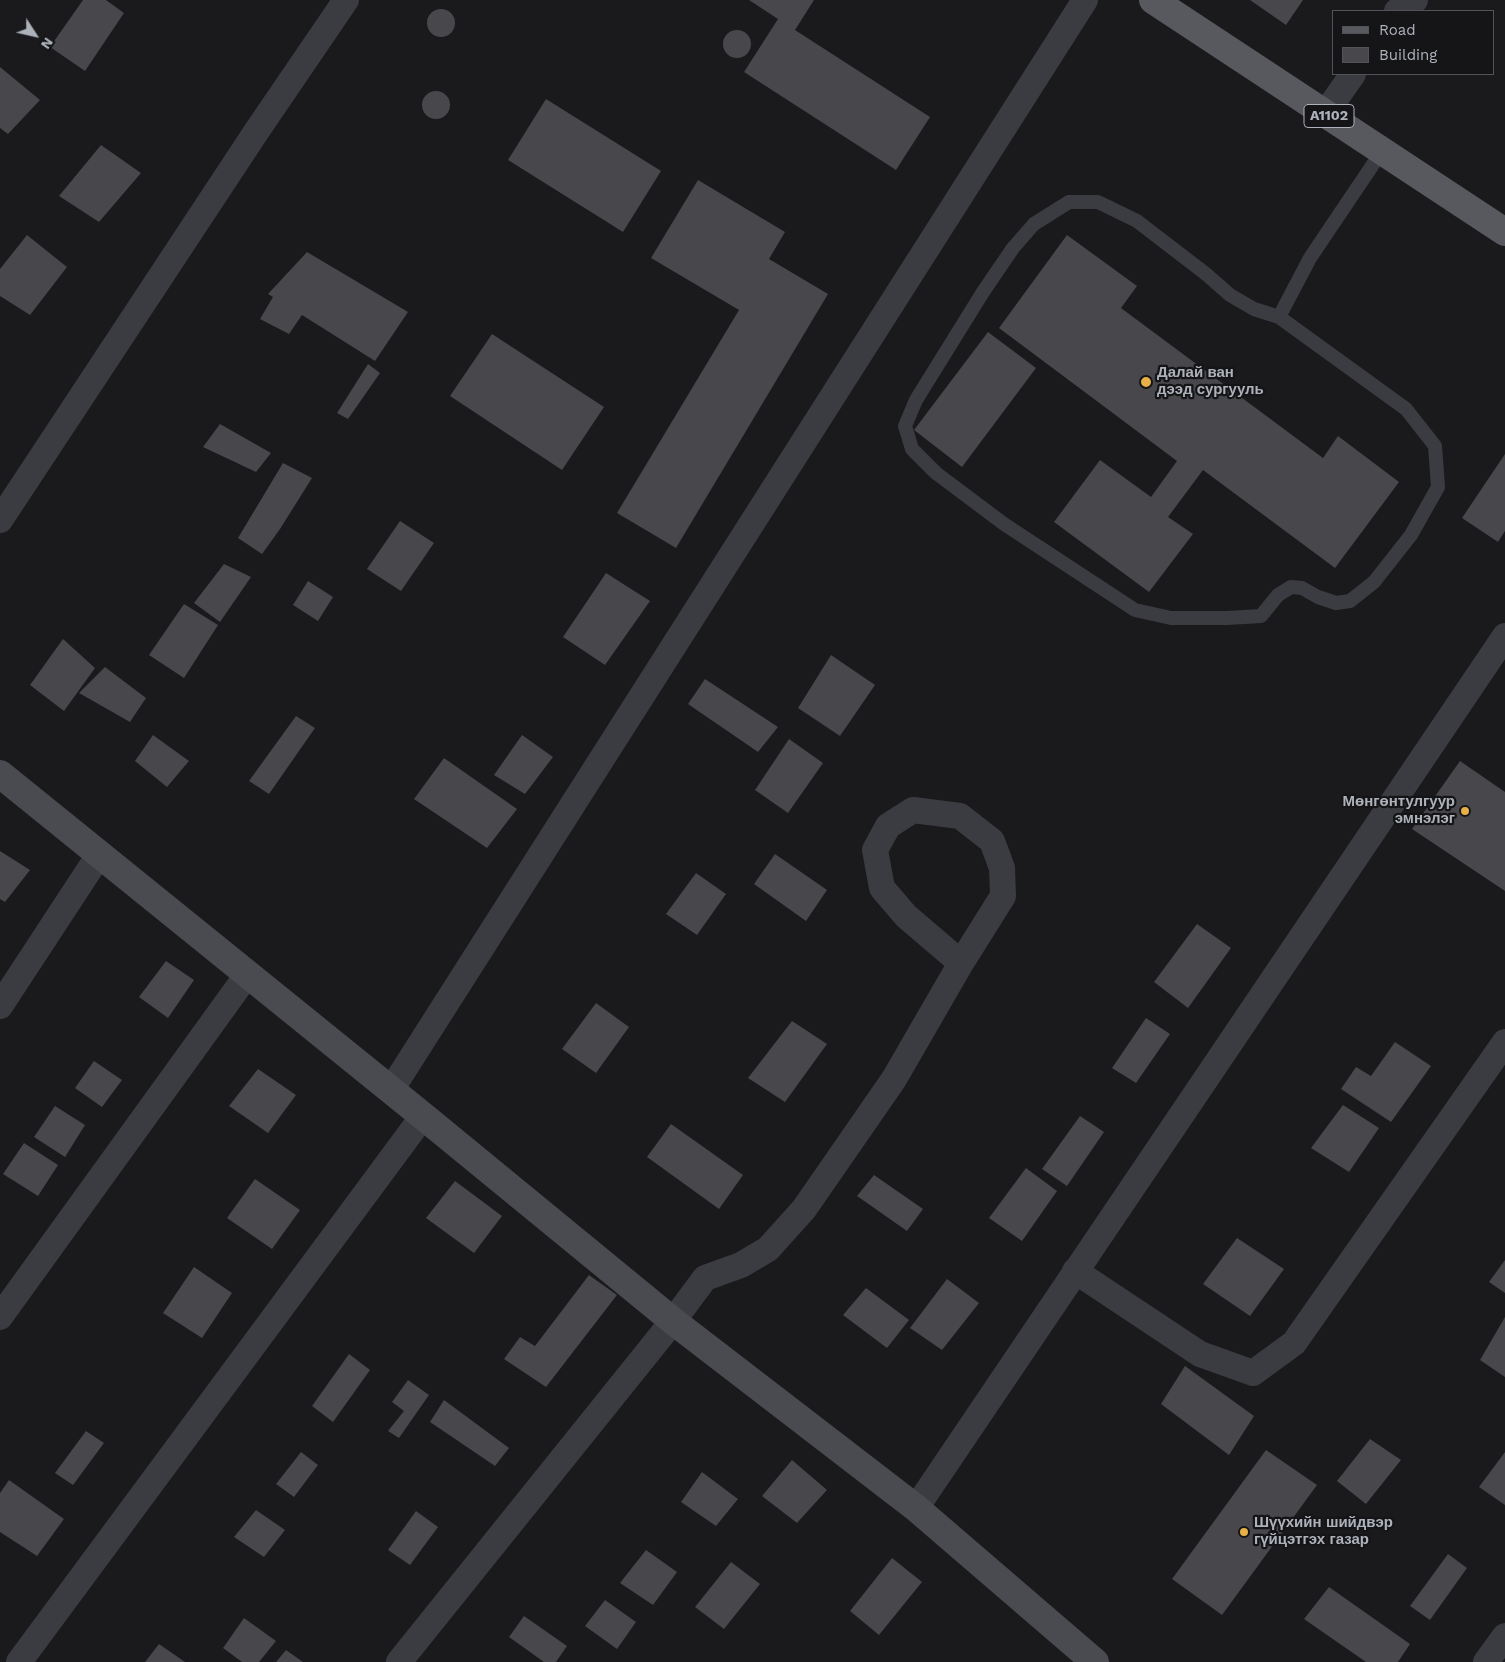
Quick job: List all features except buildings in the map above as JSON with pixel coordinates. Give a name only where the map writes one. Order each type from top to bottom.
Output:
[{"type":"main road","name":"A1102","points":[[1153,0],[1505,232]]},
{"type":"main road","points":[[0,774],[673,1321],[916,1508],[1095,1662]]},
{"type":"street","points":[[0,520],[256,132],[346,0]]},
{"type":"street","points":[[391,1090],[1085,0]]},
{"type":"street","points":[[1399,10],[1415,0]]},
{"type":"street","points":[[1325,114],[1352,75]]},
{"type":"street","points":[[916,1508],[1505,636]]},
{"type":"street","points":[[399,1662],[673,1321],[705,1278],[741,1265],[768,1249],[804,1210],[894,1079],[961,963],[1003,896],[1002,868],[992,840],[960,816],[913,810],[888,826],[875,850],[882,888],[906,916],[961,963]]},
{"type":"street","points":[[0,1006],[99,855]]},
{"type":"street","points":[[0,1317],[247,975]]},
{"type":"street","points":[[1075,1272],[1200,1354],[1253,1373],[1294,1343],[1505,1042]]},
{"type":"street","points":[[19,1662],[422,1116]]},
{"type":"street","points":[[1486,1662],[1505,1636]]},
{"type":"lane","points":[[1279,317],[1310,258],[1382,151]]},
{"type":"lane","points":[[1069,202],[1098,202],[1137,221],[1230,295],[1254,309],[1279,317],[1406,409],[1435,446],[1438,487],[1411,536],[1374,582],[1350,602],[1336,603],[1318,597],[1302,588],[1291,587],[1278,595],[1261,616],[1171,618],[1135,610],[1004,524],[936,473],[912,449],[905,426],[916,400],[983,292],[1013,248],[1034,224],[1069,202]]},
{"type":"place","name":"Далай ван дээд сургууль","points":[[1146,382]]},
{"type":"place","name":"Мөнгөнтулгуур эмнэлэг","points":[[1465,811]]},
{"type":"place","name":"Шүүхийн шийдвэр гүйцэтгэх газар","points":[[1244,1532]]}]
